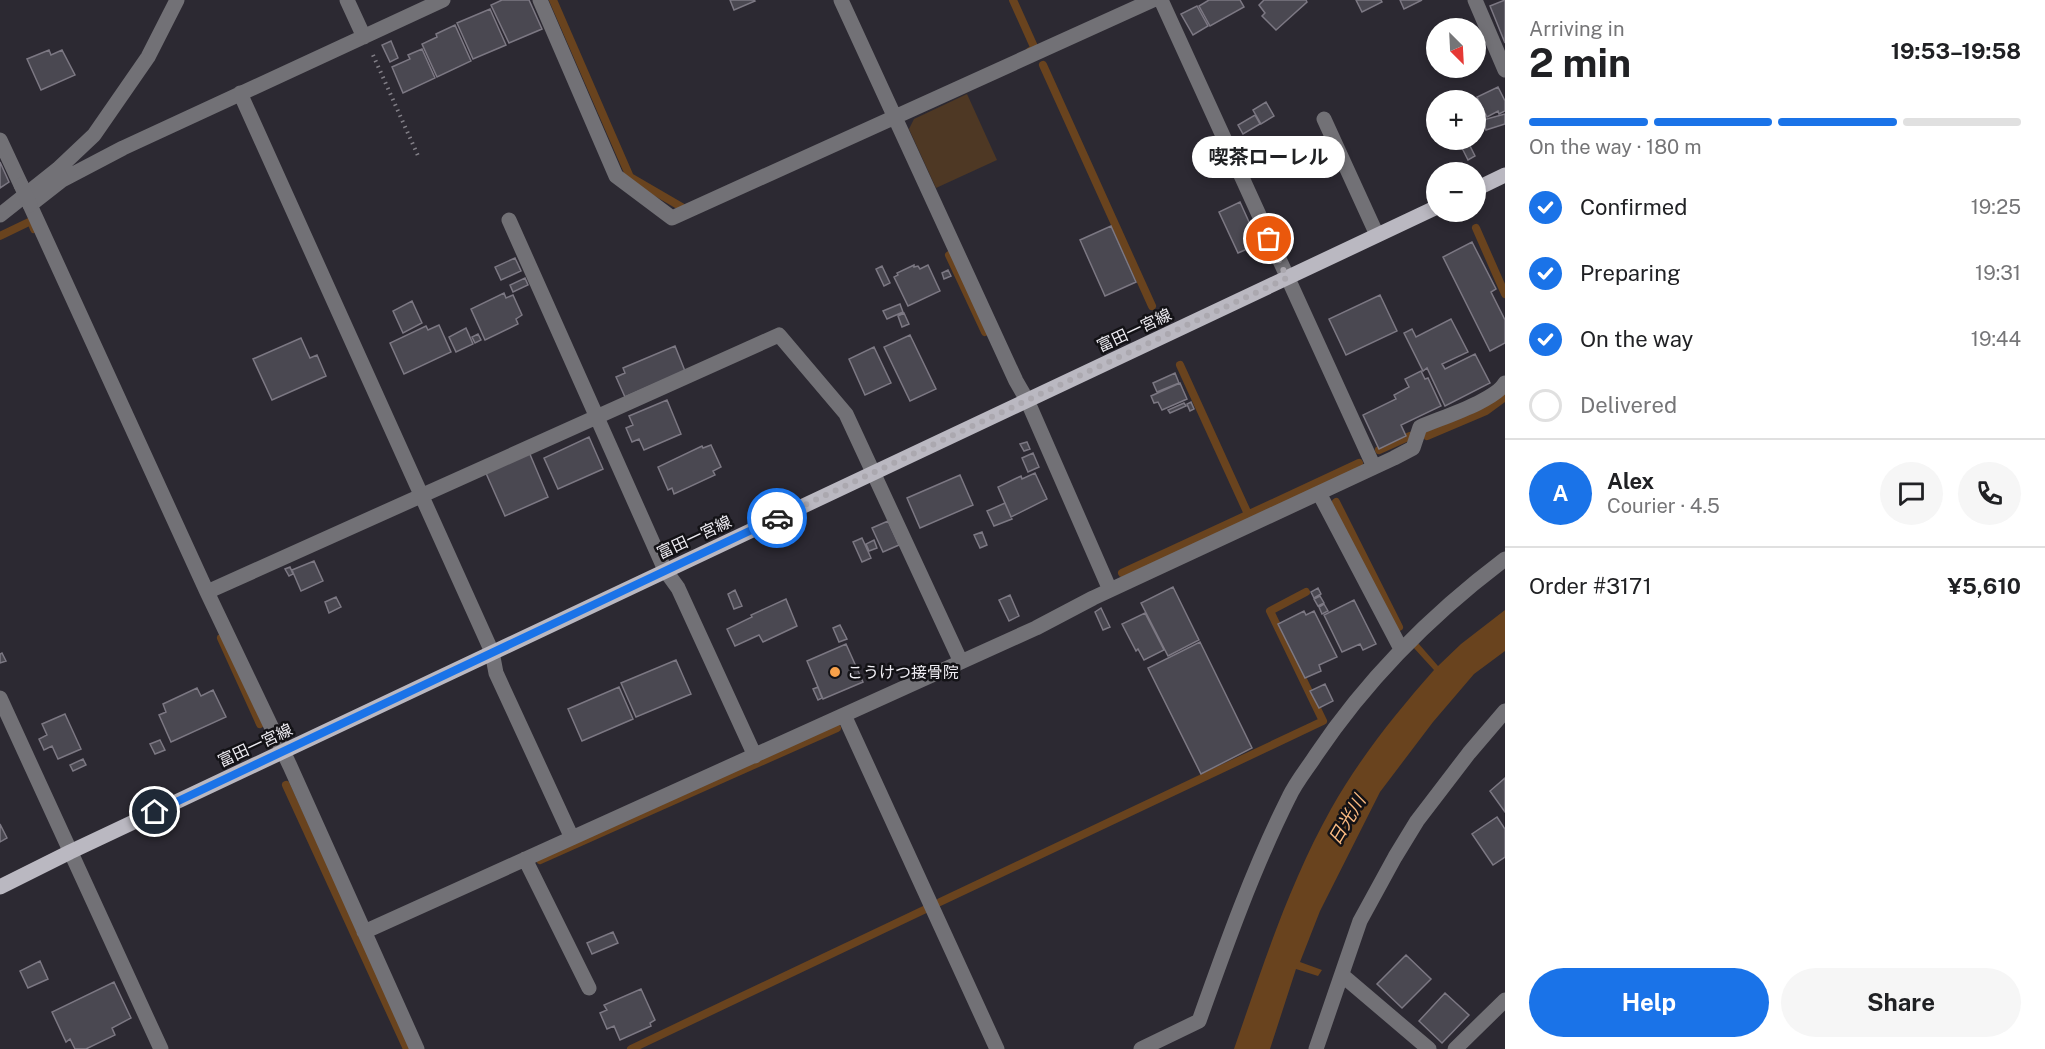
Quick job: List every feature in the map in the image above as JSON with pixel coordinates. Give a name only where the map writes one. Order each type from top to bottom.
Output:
[{"type":"main road","points":[[1486,184],[1505,175]]},
{"type":"main road","name":"富田一宮線","points":[[0,887],[665,570],[1426,212]]},
{"type":"street","points":[[0,215],[58,169],[94,135],[148,57],[177,0]]},
{"type":"street","points":[[347,0],[364,37]]},
{"type":"street","points":[[30,206],[62,180],[123,148],[444,0]]},
{"type":"street","points":[[540,0],[616,176],[672,218],[1153,0]]},
{"type":"street","points":[[841,0],[1016,381],[1027,400],[1110,590]]},
{"type":"street","points":[[1161,0],[1374,467]]},
{"type":"street","points":[[1481,2],[1505,70]]},
{"type":"street","points":[[240,93],[492,652],[496,673],[572,838]]},
{"type":"street","points":[[1324,119],[1377,235]]},
{"type":"street","points":[[0,140],[207,592],[283,752],[417,1049]]},
{"type":"street","points":[[509,220],[665,570],[678,588],[755,756]]},
{"type":"street","points":[[207,592],[779,335],[846,414],[962,662]]},
{"type":"street","points":[[364,932],[1036,628],[1110,590],[1374,467],[1413,448],[1420,427],[1479,402],[1502,390],[1505,383]]},
{"type":"street","points":[[1319,493],[1401,649]]},
{"type":"street","points":[[1141,1049],[1199,1021],[1254,875],[1290,795],[1336,725],[1370,682],[1401,649],[1468,587],[1505,559]]},
{"type":"street","points":[[0,698],[161,1049]]},
{"type":"street","points":[[1316,1049],[1360,921],[1417,821],[1469,753],[1505,711]]},
{"type":"street","points":[[844,715],[997,1049]]},
{"type":"street","points":[[525,859],[589,988]]},
{"type":"street","points":[[1342,975],[1429,1049]]},
{"type":"street","points":[[1455,1049],[1505,1000]]},
{"type":"path","points":[[364,37],[420,158]]},
{"type":"shaded area","points":[[967,94],[997,160],[936,188],[909,129],[914,119]]},
{"type":"water","name":"日光川","points":[[1505,610],[1505,651],[1474,674],[1433,722],[1380,792],[1320,911],[1300,962],[1322,970],[1318,976],[1296,969],[1270,1049],[1234,1049],[1289,897],[1331,809],[1366,754],[1434,670],[1413,647],[1418,643],[1438,666],[1461,644]]},
{"type":"building","points":[[502,0],[529,0],[542,29],[509,43],[491,5]]},
{"type":"building","points":[[730,0],[754,0],[755,1],[734,10]]},
{"type":"building","points":[[1209,0],[1240,0],[1244,7],[1210,26],[1199,6]]},
{"type":"building","points":[[1264,0],[1306,0],[1307,2],[1276,30],[1262,16],[1265,13],[1259,5]]},
{"type":"building","points":[[1356,0],[1381,0],[1382,2],[1362,12]]},
{"type":"building","points":[[1400,0],[1422,0],[1404,9]]},
{"type":"building","points":[[1505,0],[1505,43],[1490,6]]},
{"type":"building","points":[[1197,6],[1208,26],[1193,35],[1181,14]]},
{"type":"building","points":[[490,9],[506,45],[473,59],[457,23]]},
{"type":"building","points":[[455,25],[471,61],[437,77],[422,44]]},
{"type":"building","points":[[391,41],[398,58],[390,62],[382,45]]},
{"type":"building","points":[[422,49],[435,78],[403,93],[392,67],[410,59],[408,55]]},
{"type":"building","points":[[49,50],[51,55],[62,50],[75,75],[41,90],[27,59]]},
{"type":"building","points":[[1498,87],[1505,101],[1505,111],[1499,114],[1498,111],[1487,117],[1486,93]]},
{"type":"building","points":[[1266,102],[1274,116],[1261,124],[1253,110]]},
{"type":"building","points":[[1505,114],[1505,124],[1486,130],[1486,119]]},
{"type":"building","points":[[1255,115],[1260,124],[1243,134],[1238,125]]},
{"type":"building","points":[[1463,150],[1472,150],[1475,156],[1468,160]]},
{"type":"building","points":[[0,162],[9,182],[0,188]]},
{"type":"building","points":[[1240,202],[1259,244],[1238,253],[1219,212]]},
{"type":"building","points":[[1111,226],[1136,282],[1105,296],[1080,240]]},
{"type":"building","points":[[1472,242],[1496,289],[1491,292],[1505,320],[1505,343],[1490,351],[1443,257]]},
{"type":"building","points":[[515,258],[521,271],[501,280],[495,267]]},
{"type":"building","points":[[914,265],[920,269],[928,265],[940,291],[908,306],[894,277],[898,275],[897,273]]},
{"type":"building","points":[[882,266],[890,283],[884,286],[876,269]]},
{"type":"building","points":[[948,270],[951,276],[944,279],[942,273]]},
{"type":"building","points":[[525,278],[528,285],[513,292],[510,285]]},
{"type":"building","points":[[504,293],[506,298],[513,295],[522,315],[516,319],[518,324],[485,340],[471,309]]},
{"type":"building","points":[[1380,295],[1397,331],[1346,355],[1329,319]]},
{"type":"building","points":[[412,301],[422,323],[403,333],[393,311]]},
{"type":"building","points":[[900,304],[903,312],[887,319],[883,311]]},
{"type":"building","points":[[904,313],[909,324],[902,327],[898,316]]},
{"type":"building","points":[[1451,319],[1468,352],[1442,364],[1445,369],[1475,354],[1490,383],[1445,406],[1427,368],[1423,371],[1404,333],[1412,329],[1416,337]]},
{"type":"building","points":[[439,325],[451,352],[404,374],[390,343],[426,326],[428,330]]},
{"type":"building","points":[[466,328],[473,344],[456,352],[449,337]]},
{"type":"building","points":[[478,334],[481,340],[475,343],[472,337]]},
{"type":"building","points":[[910,335],[936,389],[910,401],[884,347]]},
{"type":"building","points":[[301,338],[310,358],[317,355],[326,376],[272,400],[253,359]]},
{"type":"building","points":[[675,346],[685,371],[625,397],[616,377],[625,373],[623,368]]},
{"type":"building","points":[[874,347],[891,383],[865,395],[849,359]]},
{"type":"building","points":[[1421,371],[1425,379],[1428,378],[1441,406],[1401,425],[1406,436],[1379,449],[1363,415],[1396,399],[1394,395],[1409,387],[1405,379]]},
{"type":"building","points":[[1175,373],[1179,383],[1157,392],[1153,383]]},
{"type":"building","points":[[1180,383],[1187,399],[1162,410],[1158,402],[1154,403],[1151,396]]},
{"type":"building","points":[[667,400],[681,434],[644,450],[639,439],[632,442],[626,428],[633,425],[629,416]]},
{"type":"building","points":[[1191,402],[1194,409],[1190,411],[1187,404]]},
{"type":"building","points":[[1184,403],[1186,406],[1170,413],[1168,410]]},
{"type":"building","points":[[589,437],[603,469],[558,489],[544,458]]},
{"type":"building","points":[[1027,442],[1030,449],[1024,451],[1020,444]]},
{"type":"building","points":[[711,445],[721,467],[713,471],[715,475],[674,494],[672,488],[668,490],[658,467],[702,446],[703,448]]},
{"type":"building","points":[[529,452],[548,497],[505,516],[485,471]]},
{"type":"building","points":[[1033,453],[1039,467],[1028,472],[1022,458]]},
{"type":"building","points":[[1035,473],[1047,499],[1011,517],[998,487],[1021,476],[1022,479]]},
{"type":"building","points":[[960,475],[973,505],[920,528],[907,498]]},
{"type":"building","points":[[1005,503],[1012,519],[994,526],[987,511]]},
{"type":"building","points":[[888,521],[899,545],[883,552],[872,528]]},
{"type":"building","points":[[982,532],[987,545],[980,548],[974,535]]},
{"type":"building","points":[[862,538],[871,558],[862,562],[853,542]]},
{"type":"building","points":[[874,540],[877,548],[869,551],[866,544]]},
{"type":"building","points":[[314,561],[323,581],[301,591],[292,570]]},
{"type":"building","points":[[290,567],[293,574],[289,576],[285,569]]},
{"type":"building","points":[[1173,587],[1199,640],[1168,656],[1141,603]]},
{"type":"building","points":[[1318,588],[1321,594],[1314,598],[1311,592]]},
{"type":"building","points":[[735,590],[742,606],[734,609],[728,594]]},
{"type":"building","points":[[1010,595],[1019,616],[1009,621],[999,600]]},
{"type":"building","points":[[1320,596],[1324,603],[1318,606],[1314,599]]},
{"type":"building","points":[[336,597],[341,607],[329,613],[325,602]]},
{"type":"building","points":[[786,599],[797,626],[763,642],[759,635],[735,646],[727,629]]},
{"type":"building","points":[[1354,600],[1376,644],[1363,650],[1360,644],[1342,652],[1324,615]]},
{"type":"building","points":[[1324,604],[1328,611],[1322,614],[1319,607]]},
{"type":"building","points":[[1101,608],[1110,627],[1103,630],[1095,612]]},
{"type":"building","points":[[1304,611],[1306,615],[1314,611],[1337,657],[1319,665],[1321,671],[1305,678],[1278,624]]},
{"type":"building","points":[[1145,613],[1164,650],[1144,660],[1138,649],[1136,651],[1122,624]]},
{"type":"building","points":[[840,625],[847,639],[839,642],[833,628]]},
{"type":"building","points":[[1200,642],[1252,748],[1201,774],[1148,668]]},
{"type":"building","name":"こうけつ接骨院","points":[[846,644],[863,682],[823,699],[807,661]]},
{"type":"building","points":[[2,653],[6,661],[0,663],[0,654]]},
{"type":"building","points":[[676,660],[691,694],[636,717],[621,683]]},
{"type":"building","points":[[1325,684],[1333,701],[1319,708],[1310,691]]},
{"type":"building","points":[[619,687],[633,719],[582,741],[568,709]]},
{"type":"building","points":[[818,687],[822,698],[818,700],[813,689]]},
{"type":"building","points":[[197,688],[201,696],[213,690],[226,717],[171,742],[159,715],[166,712],[163,704]]},
{"type":"building","points":[[65,714],[81,749],[58,759],[52,746],[44,750],[39,739],[47,735],[42,724]]},
{"type":"building","points":[[160,740],[165,750],[155,754],[150,744]]},
{"type":"building","points":[[83,759],[86,765],[73,771],[70,765]]},
{"type":"building","points":[[1505,778],[1505,812],[1490,791]]},
{"type":"building","points":[[1497,817],[1505,829],[1505,857],[1493,865],[1472,834]]},
{"type":"building","points":[[0,824],[7,838],[0,842]]},
{"type":"building","points":[[613,932],[618,943],[592,954],[587,943]]},
{"type":"building","points":[[1406,955],[1431,979],[1402,1008],[1377,984]]},
{"type":"building","points":[[40,961],[48,979],[28,988],[20,971]]},
{"type":"building","points":[[114,982],[131,1018],[112,1028],[115,1035],[86,1049],[75,1049],[70,1039],[66,1042],[52,1012]]},
{"type":"building","points":[[641,989],[655,1020],[650,1023],[651,1026],[620,1040],[614,1026],[607,1029],[600,1013],[607,1010],[604,1005]]},
{"type":"building","points":[[1445,993],[1469,1015],[1442,1043],[1419,1021]]},
{"type":"waterway","points":[[553,0],[630,177],[685,209],[689,207]]},
{"type":"waterway","points":[[1013,0],[1035,49],[1030,51]]},
{"type":"waterway","points":[[1043,65],[1152,306]]},
{"type":"waterway","points":[[0,236],[31,221],[34,229]]},
{"type":"waterway","points":[[1476,228],[1505,294]]},
{"type":"waterway","points":[[949,255],[985,332]]},
{"type":"waterway","points":[[1180,365],[1248,514]]},
{"type":"waterway","points":[[1427,436],[1486,411],[1505,397]]},
{"type":"waterway","points":[[1379,450],[1410,436]]},
{"type":"waterway","points":[[1122,573],[1359,463]]},
{"type":"waterway","points":[[1336,502],[1399,627]]},
{"type":"waterway","points":[[940,902],[1323,721],[1270,611],[1306,592]]},
{"type":"waterway","points":[[221,638],[260,724]]},
{"type":"waterway","points":[[540,860],[837,728]]},
{"type":"waterway","points":[[286,785],[407,1049]]},
{"type":"waterway","points":[[631,1049],[928,908]]},
{"type":"way so far","points":[[777,518],[1287,278],[1269,239]]},
{"type":"place","name":"喫茶ローレル","points":[[1269,239]]},
{"type":"place","name":"こうけつ接骨院","points":[[835,672]]},
{"type":"route","points":[[155,812],[777,518]]}]
